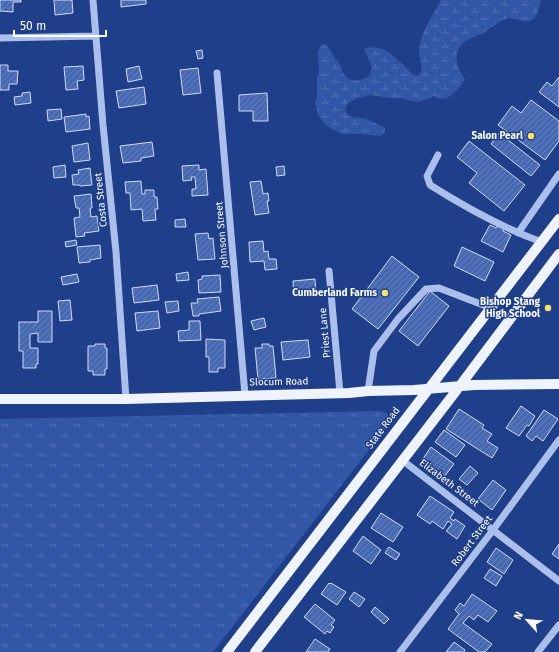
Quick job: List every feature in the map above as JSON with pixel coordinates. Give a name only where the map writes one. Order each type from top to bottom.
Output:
[{"type":"main road","name":"State Road","points":[[227,652],[559,219]]},
{"type":"main road","points":[[255,652],[460,386],[559,254]]},
{"type":"main road","name":"Slocum Road","points":[[0,399],[126,399],[340,393],[414,390],[460,386],[559,384]]},
{"type":"street","name":"Costa Street","points":[[93,0],[102,118],[115,246],[126,399]]},
{"type":"street","points":[[0,38],[95,36]]},
{"type":"street","name":"Johnson Street","points":[[217,73],[245,395]]},
{"type":"street","points":[[438,155],[427,176],[430,185],[458,203],[518,233],[542,242]]},
{"type":"street","points":[[518,233],[559,174]]},
{"type":"street","name":"Priest Lane","points":[[329,271],[340,393]]},
{"type":"street","points":[[368,391],[374,351],[398,318],[426,289],[439,288],[491,308]]},
{"type":"street","name":"Robert Street","points":[[400,652],[559,440]]},
{"type":"street","name":"Elizabeth Street","points":[[402,460],[559,581]]},
{"type":"street","points":[[538,652],[559,625]]},
{"type":"green space","points":[[441,0],[541,0],[538,12],[533,20],[522,21],[509,18],[463,43],[458,52],[457,61],[460,71],[465,79],[459,88],[450,96],[443,99],[434,96],[419,102],[402,98],[389,98],[371,95],[358,98],[348,103],[345,109],[346,113],[353,117],[367,119],[385,128],[385,133],[381,136],[342,134],[330,128],[323,122],[318,115],[315,102],[317,97],[317,79],[319,72],[318,51],[321,45],[324,44],[328,47],[340,64],[344,75],[347,78],[358,80],[369,76],[372,67],[364,49],[374,47],[383,49],[391,54],[410,72],[415,75],[419,75],[421,73],[419,51],[420,42]]},
{"type":"green space","points":[[379,411],[388,415],[388,425],[213,652],[0,652],[0,419]]},
{"type":"building","points":[[0,0],[21,0],[21,2],[13,2],[13,12],[0,11]]},
{"type":"building","points":[[54,0],[72,0],[73,13],[55,15]]},
{"type":"building","points":[[121,0],[146,0],[146,4],[121,7]]},
{"type":"building","points":[[202,50],[203,58],[198,59],[196,51]]},
{"type":"building","points":[[0,65],[8,65],[8,71],[18,71],[17,84],[9,84],[9,90],[0,90]]},
{"type":"building","points":[[83,66],[84,80],[77,81],[78,89],[66,90],[64,67]]},
{"type":"building","points":[[139,66],[142,79],[128,82],[126,69]]},
{"type":"building","points":[[198,68],[201,93],[183,95],[180,70]]},
{"type":"building","points":[[559,77],[559,107],[539,92],[547,82],[552,86]]},
{"type":"building","points":[[144,87],[146,104],[119,108],[116,91]]},
{"type":"building","points":[[30,92],[31,103],[15,105],[14,97],[22,96],[22,93]]},
{"type":"building","points":[[267,93],[268,121],[253,121],[253,111],[239,111],[239,95]]},
{"type":"building","points":[[531,100],[559,121],[559,141],[545,160],[498,125],[512,106],[521,113]]},
{"type":"building","points":[[61,109],[62,119],[48,121],[47,110]]},
{"type":"building","points":[[86,114],[86,117],[89,116],[90,129],[66,132],[64,117]]},
{"type":"building","points":[[499,133],[540,165],[531,176],[491,144]]},
{"type":"building","points":[[469,141],[525,185],[504,211],[469,183],[477,173],[457,157]]},
{"type":"building","points":[[152,142],[154,156],[141,158],[141,161],[123,163],[120,146]]},
{"type":"building","points":[[88,143],[90,160],[74,162],[72,146]]},
{"type":"building","points":[[65,165],[66,177],[54,178],[53,167]]},
{"type":"building","points":[[199,165],[199,170],[206,169],[208,195],[192,196],[192,189],[196,189],[195,177],[191,177],[192,180],[183,181],[182,166]]},
{"type":"building","points":[[284,166],[285,175],[277,176],[276,167]]},
{"type":"building","points":[[90,168],[92,185],[73,185],[72,175],[79,174],[78,170]]},
{"type":"building","points":[[141,181],[142,194],[145,194],[145,190],[154,190],[154,197],[157,197],[158,209],[155,209],[156,220],[143,221],[142,209],[131,210],[130,193],[126,193],[125,182]]},
{"type":"building","points":[[261,181],[263,194],[268,193],[269,201],[267,201],[269,213],[255,215],[250,182]]},
{"type":"building","points":[[91,194],[91,217],[97,216],[99,231],[84,233],[85,236],[76,237],[74,218],[80,217],[79,208],[76,208],[74,196]]},
{"type":"building","points":[[185,219],[186,227],[175,227],[175,220]]},
{"type":"building","points":[[490,225],[496,228],[497,226],[504,229],[503,231],[511,235],[503,252],[481,241]]},
{"type":"building","points":[[208,233],[209,239],[213,238],[215,259],[198,260],[195,234]]},
{"type":"building","points":[[76,240],[77,245],[66,247],[65,242]]},
{"type":"building","points":[[263,241],[264,252],[268,251],[269,259],[276,259],[277,269],[265,270],[264,261],[250,262],[249,242]]},
{"type":"building","points":[[100,245],[101,258],[90,260],[90,262],[79,263],[77,247]]},
{"type":"building","points":[[462,247],[494,262],[485,281],[454,266]]},
{"type":"building","name":"Cumberland Farms","points":[[392,256],[419,277],[378,329],[352,309]]},
{"type":"building","points":[[188,272],[189,280],[177,281],[176,274]]},
{"type":"building","points":[[77,274],[79,282],[63,285],[61,277]]},
{"type":"building","points":[[220,275],[221,292],[199,293],[198,280],[202,279],[202,276]]},
{"type":"building","points":[[315,279],[316,294],[294,296],[293,281]]},
{"type":"building","points":[[157,285],[159,300],[134,303],[132,288]]},
{"type":"building","points":[[430,291],[449,306],[418,346],[399,331]]},
{"type":"building","points":[[219,297],[221,311],[193,316],[191,303],[198,303],[197,299]]},
{"type":"building","points":[[70,300],[72,320],[60,321],[58,301]]},
{"type":"building","points":[[178,301],[179,311],[167,313],[165,302]]},
{"type":"building","points":[[38,311],[52,311],[52,342],[38,342],[38,333],[30,334],[30,348],[38,348],[38,364],[36,364],[36,368],[23,368],[23,351],[19,351],[19,322],[38,322]]},
{"type":"building","points":[[158,311],[160,328],[137,331],[135,313]]},
{"type":"building","points":[[264,318],[266,327],[254,330],[251,321]]},
{"type":"building","points":[[189,321],[200,321],[201,340],[179,341],[178,331],[189,330]]},
{"type":"building","points":[[206,339],[225,340],[225,368],[218,368],[218,372],[209,372],[209,357],[206,357]]},
{"type":"building","points":[[308,340],[310,357],[283,360],[281,342]]},
{"type":"building","points":[[95,344],[105,344],[105,348],[107,348],[107,369],[105,369],[105,375],[93,375],[93,371],[88,371],[88,346],[95,346]]},
{"type":"building","points":[[262,344],[269,344],[269,346],[273,346],[276,378],[258,379],[255,348],[262,348]]},
{"type":"building","points":[[521,406],[535,416],[529,426],[527,425],[519,436],[506,428]]},
{"type":"building","points":[[459,409],[484,425],[482,428],[492,434],[487,441],[498,448],[492,458],[446,429]]},
{"type":"building","points":[[544,410],[558,419],[543,441],[536,436],[532,441],[526,436]]},
{"type":"building","points":[[444,430],[465,445],[456,457],[435,442]]},
{"type":"building","points":[[431,447],[454,464],[444,477],[422,460]]},
{"type":"building","points":[[470,466],[478,473],[467,485],[459,479]]},
{"type":"building","points":[[493,480],[506,490],[492,510],[478,499]]},
{"type":"building","points":[[430,496],[454,512],[450,518],[454,521],[455,519],[465,526],[457,539],[446,531],[452,524],[448,521],[443,529],[432,521],[430,524],[417,515]]},
{"type":"building","points":[[381,513],[403,527],[393,542],[371,528]]},
{"type":"building","points":[[363,536],[381,550],[371,564],[353,551]]},
{"type":"building","points":[[559,544],[559,559],[552,554]]},
{"type":"building","points":[[389,547],[400,554],[396,560],[385,553]]},
{"type":"building","points":[[496,548],[513,560],[504,574],[487,562]]},
{"type":"building","points":[[490,569],[502,576],[496,586],[484,578]]},
{"type":"building","points":[[329,583],[346,592],[337,605],[321,594]]},
{"type":"building","points":[[354,592],[365,599],[359,607],[349,599]]},
{"type":"building","points":[[472,594],[497,611],[488,622],[478,615],[474,620],[469,616],[463,623],[492,644],[485,652],[479,652],[448,629],[459,614],[455,610],[460,603],[464,606]]},
{"type":"building","points":[[315,604],[335,620],[331,625],[334,627],[330,633],[327,631],[325,634],[304,617]]},
{"type":"building","points":[[375,607],[389,619],[384,624],[371,612]]},
{"type":"building","points":[[315,639],[330,649],[328,652],[306,652]]},
{"type":"building","points":[[454,642],[465,650],[464,652],[446,652]]},
{"type":"place","name":"Salon Pearl","points":[[531,136]]},
{"type":"place","name":"Cumberland Farms","points":[[385,293]]},
{"type":"place","name":"Bishop Stang High School","points":[[548,308]]}]
